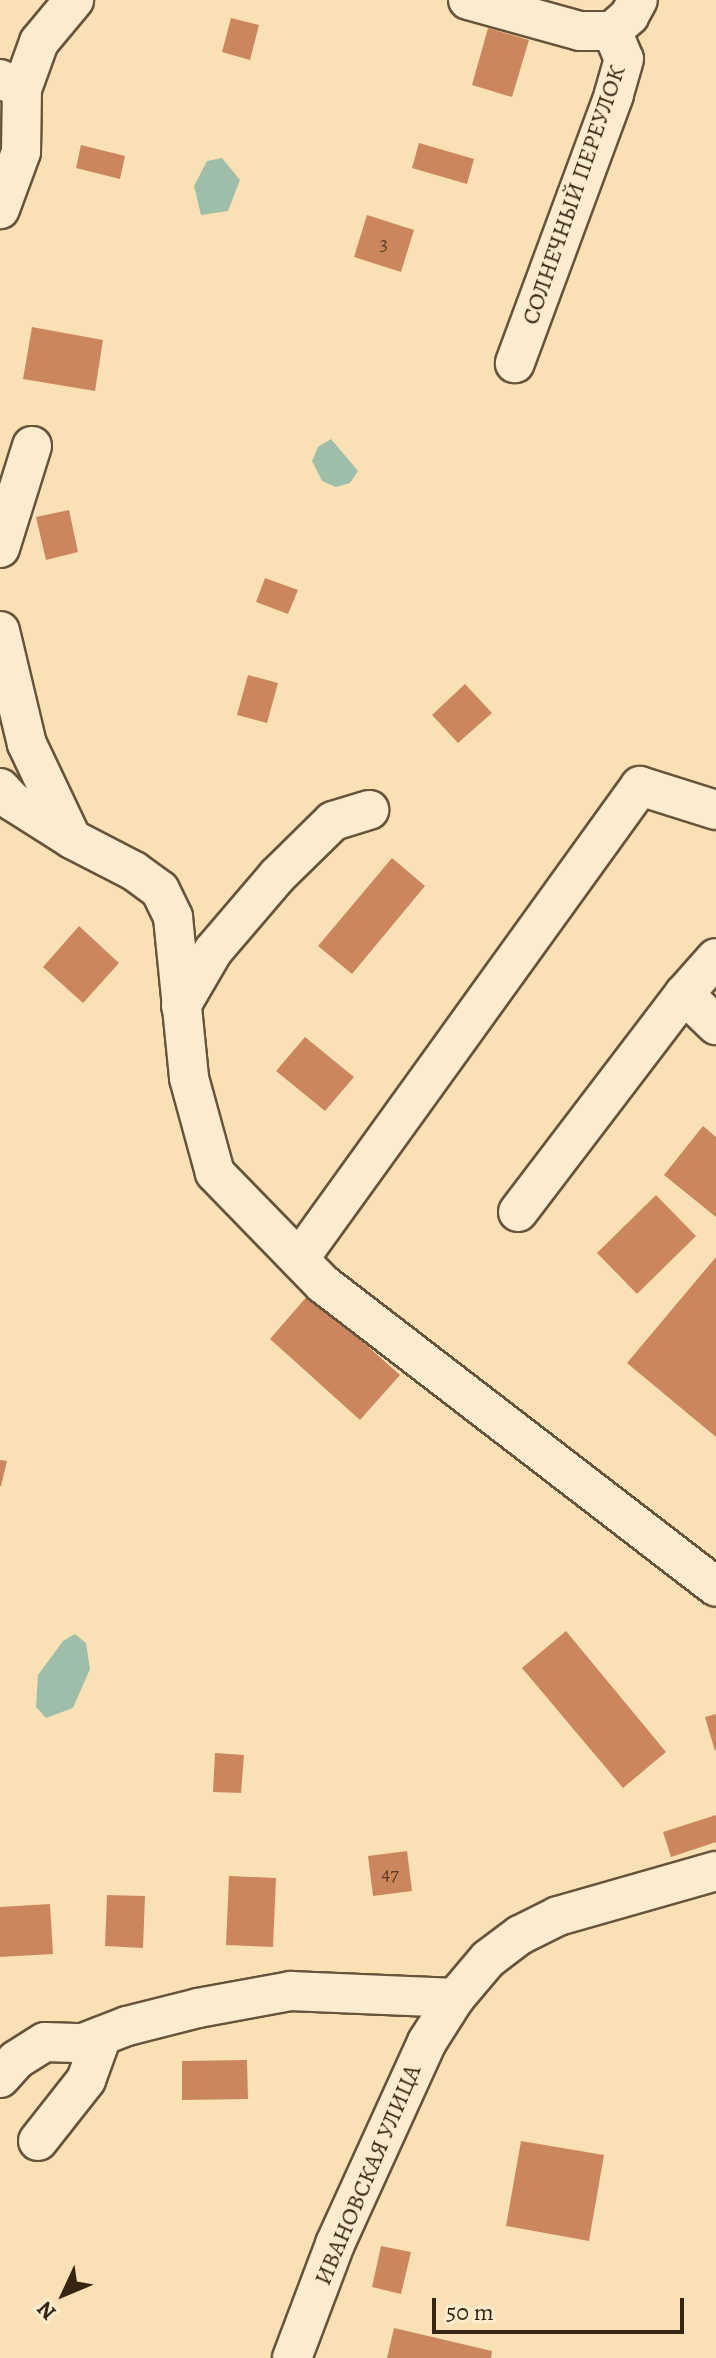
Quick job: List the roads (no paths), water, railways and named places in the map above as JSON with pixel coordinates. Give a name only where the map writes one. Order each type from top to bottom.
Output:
[{"type":"street","points":[[0,209],[21,152],[11,84],[39,42],[74,0]]},
{"type":"street","name":"СОЛНЕЧНЫЙ ПЕРЕУЛОК","points":[[468,0],[580,31],[612,31],[624,59],[614,95],[515,363]]},
{"type":"street","points":[[612,31],[629,16],[638,0]]},
{"type":"street","points":[[0,548],[32,446]]},
{"type":"street","points":[[0,631],[27,744],[72,839]]},
{"type":"street","points":[[299,1259],[640,786],[716,810]]},
{"type":"street","points":[[0,788],[12,801],[72,839],[134,871],[160,890],[173,917],[189,1078],[215,1173],[323,1284],[716,1587]]},
{"type":"street","points":[[181,1006],[213,951],[277,876],[333,821],[369,810]]},
{"type":"street","points":[[518,1212],[684,994],[716,958]]},
{"type":"street","points":[[684,994],[716,1025]]},
{"type":"street","name":"ИВАНОВСКАЯ УЛИЦА","points":[[292,2358],[335,2244],[427,2042],[455,1998],[488,1959],[520,1935],[558,1916],[716,1871]]},
{"type":"street","points":[[0,2078],[16,2060],[45,2042],[83,2043],[198,2008],[291,1991],[455,1998]]},
{"type":"street","points":[[38,2141],[86,2080],[102,2036]]}]
